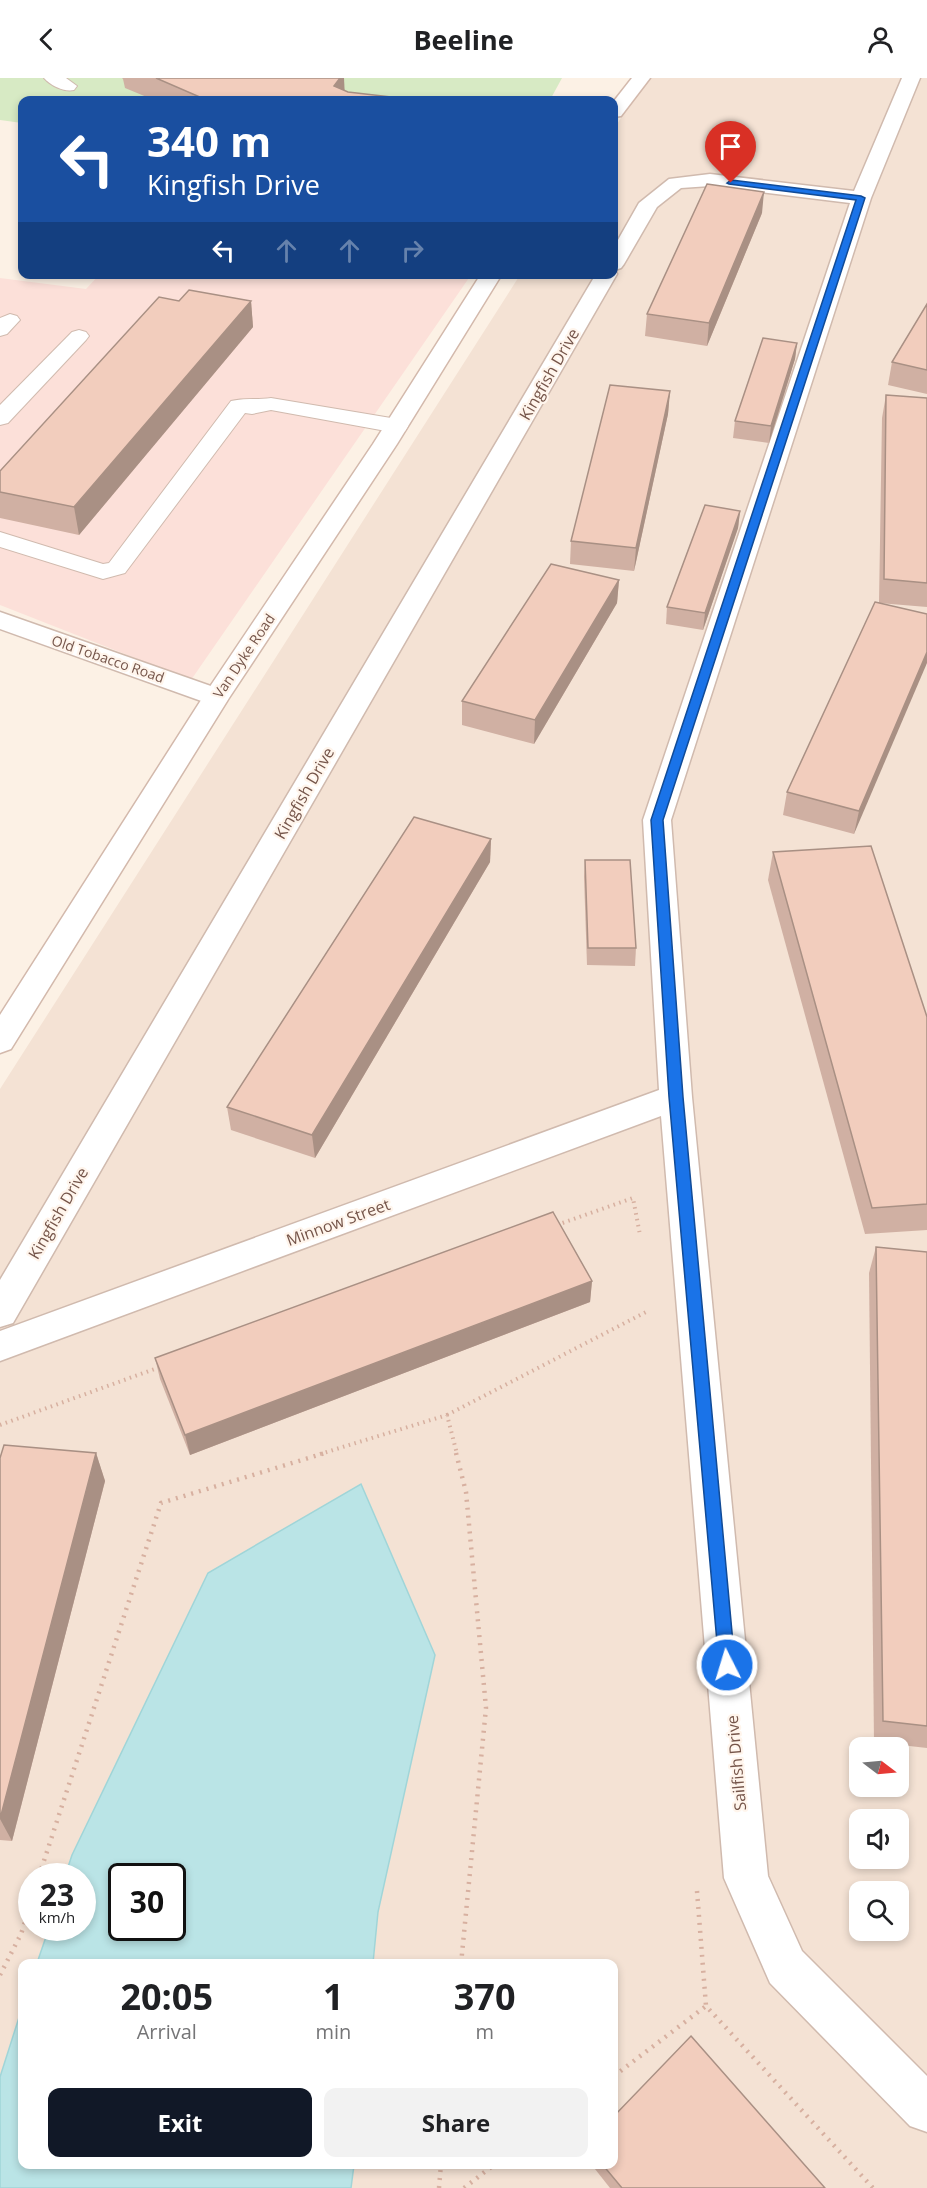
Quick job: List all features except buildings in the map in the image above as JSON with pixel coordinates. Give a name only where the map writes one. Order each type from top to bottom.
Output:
[{"type":"street","points":[[618,107],[641,78]]},
{"type":"street","points":[[618,257],[649,203],[676,183],[710,180],[861,198],[911,78]]},
{"type":"street","name":"Sailfish Drive","points":[[861,198],[657,820],[676,1097],[746,1878],[786,1967],[927,2109]]},
{"type":"street","name":"Van Dyke Road","points":[[0,1041],[216,697],[391,435],[489,279]]},
{"type":"street","name":"Kingfish Drive","points":[[0,1312],[604,279]]},
{"type":"street","name":"Old Tobacco Road","points":[[0,620],[216,697]]},
{"type":"street","name":"Minnow Street","points":[[0,1346],[676,1097]]},
{"type":"lane","points":[[0,418],[79,336]]},
{"type":"lane","points":[[0,538],[103,572],[117,568],[239,406],[252,408],[260,420],[391,435]]},
{"type":"path","points":[[555,1226],[633,1198],[641,1242]]},
{"type":"path","points":[[43,1863],[161,1503],[447,1415],[653,1309],[654,1321]]},
{"type":"path","points":[[0,1425],[166,1365]]},
{"type":"path","points":[[447,1415],[466,1492],[486,1708],[461,1959]]},
{"type":"path","points":[[697,1888],[706,2006],[873,2188]]},
{"type":"path","points":[[0,1975],[18,1940]]},
{"type":"path","points":[[618,2073],[706,2006]]},
{"type":"path","points":[[439,2188],[441,2169]]},
{"type":"path","points":[[464,2188],[489,2169]]},
{"type":"shaded area","points":[[646,78],[927,78],[927,2188],[0,2188],[0,1089],[517,279],[618,279],[618,123]]},
{"type":"shaded area","points":[[0,278],[86,289],[95,279],[468,279],[191,680],[0,605]]},
{"type":"green space","points":[[0,78],[562,78],[552,96],[18,96],[18,122],[0,120]]},
{"type":"water","points":[[361,1484],[435,1655],[378,1912],[373,1959],[38,1959],[45,1941],[96,1941],[96,1863],[69,1863],[208,1573]]},
{"type":"water","points":[[18,2021],[18,2169],[353,2169],[351,2188],[0,2188],[0,2077]]},
{"type":"route","points":[[727,1665],[676,1097],[657,820],[861,198],[731,183]]}]
